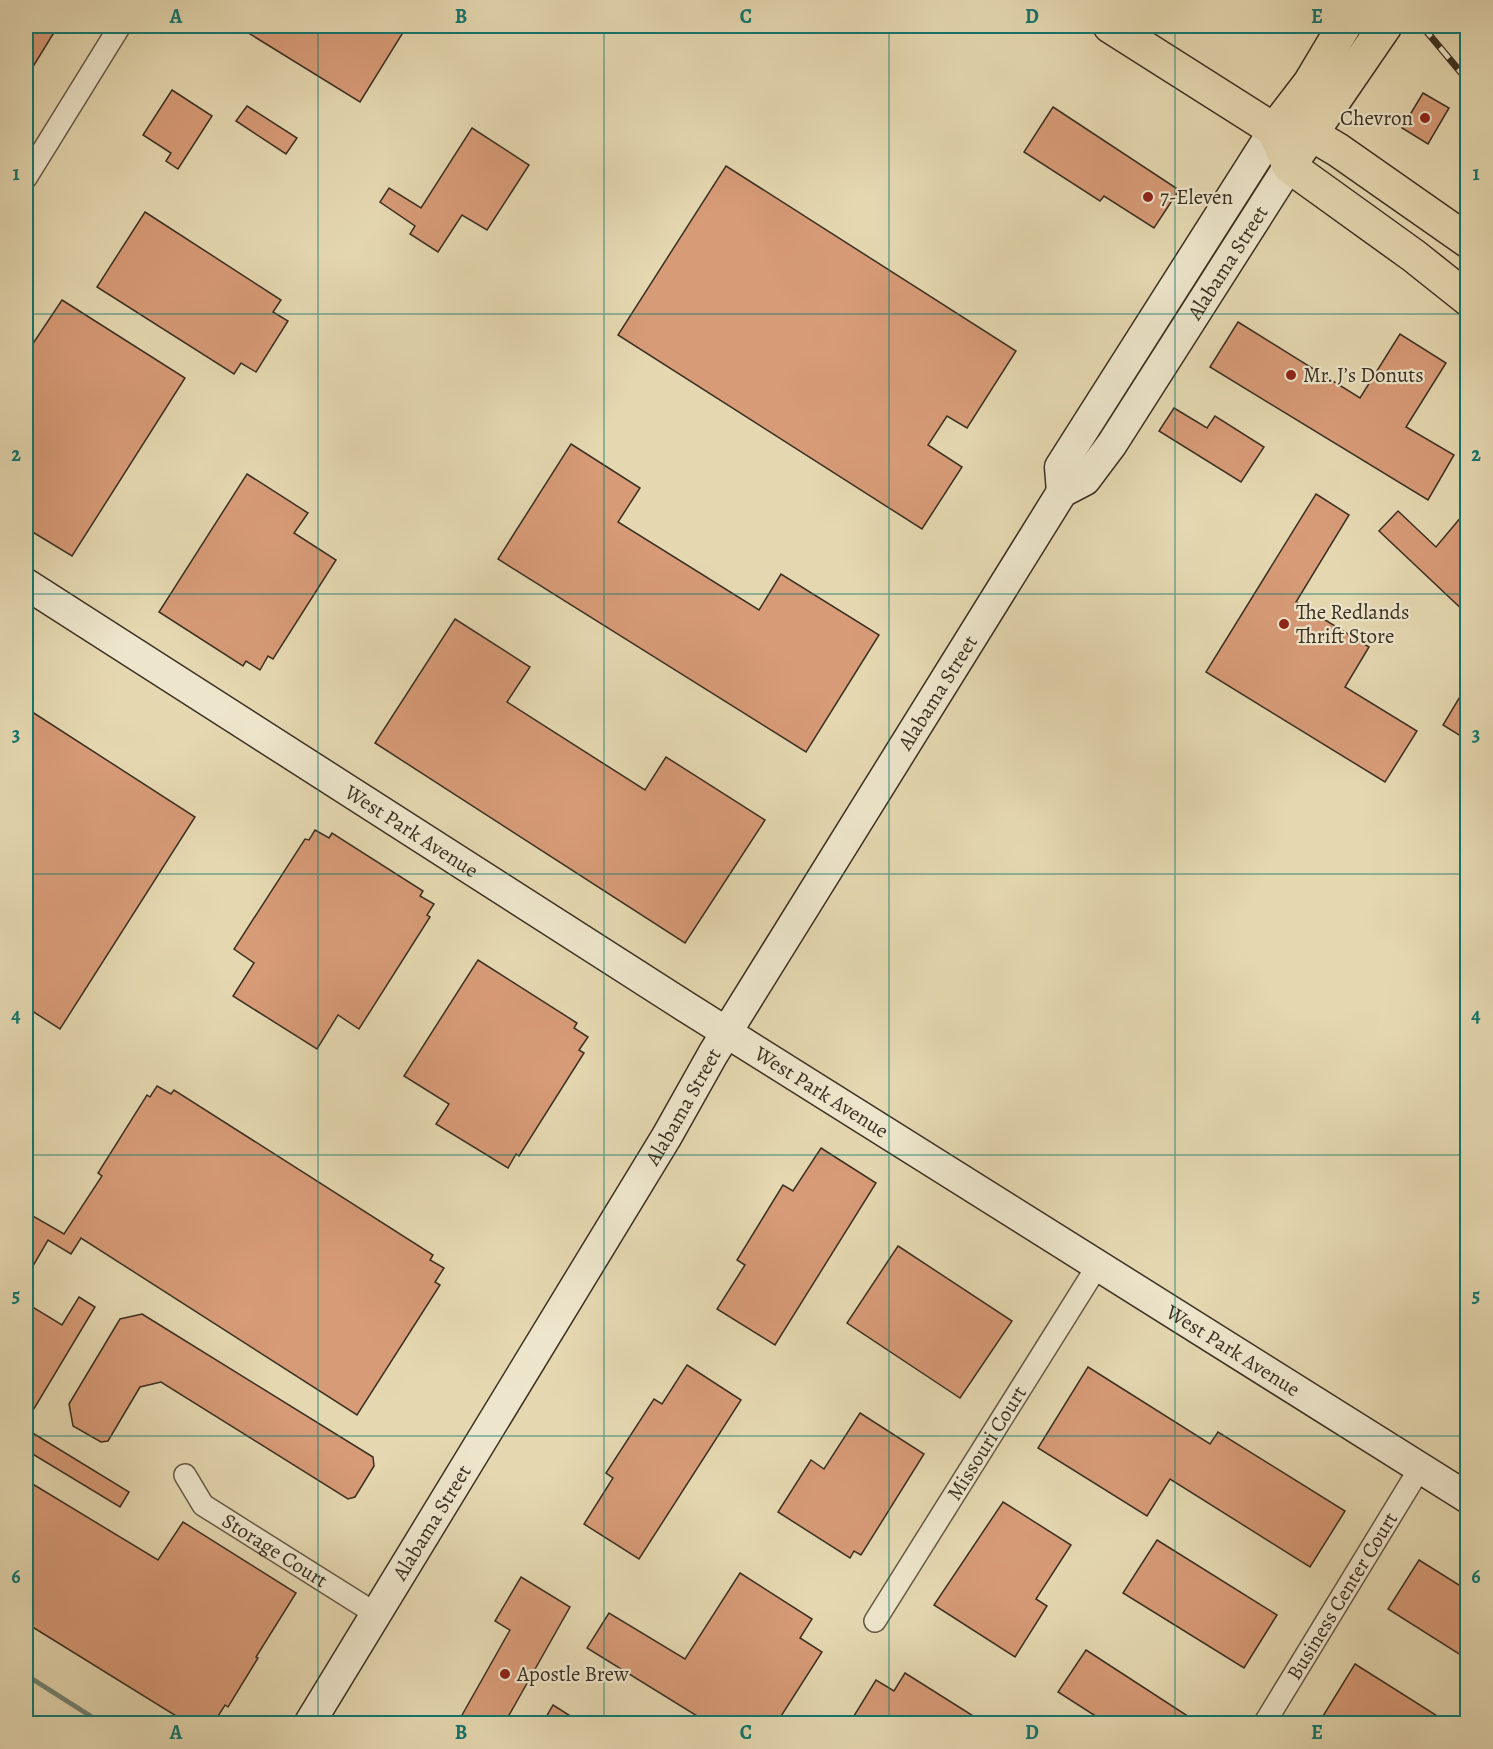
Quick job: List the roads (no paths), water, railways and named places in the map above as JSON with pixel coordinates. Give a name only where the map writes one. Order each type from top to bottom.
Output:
[{"type":"main road","points":[[1110,26],[1274,130],[1311,134],[1467,242]]},
{"type":"main road","name":"Alabama Street","points":[[1062,492],[1060,467],[1274,130],[1310,82],[1344,26]]},
{"type":"main road","name":"Alabama Street","points":[[309,1724],[667,1136],[727,1032],[1062,492],[1085,480],[1112,444],[1288,166],[1385,26]]},
{"type":"main road","points":[[1274,130],[1288,166],[1414,256],[1467,299]]},
{"type":"main road","name":"West Park Avenue","points":[[26,584],[727,1032],[1467,1497]]},
{"type":"street","points":[[26,178],[120,26]]},
{"type":"street","name":"Missouri Court","points":[[876,1621],[1098,1265]]},
{"type":"street","name":"Business Center Court","points":[[1264,1724],[1420,1468]]},
{"type":"street","name":"Storage Court","points":[[185,1475],[202,1505],[376,1614]]},
{"type":"waterway","points":[[26,1675],[103,1724]]},
{"type":"railway","points":[[1422,26],[1468,81]]},
{"type":"place","name":"Chevron","points":[[1425,118]]},
{"type":"place","name":"7-Eleven","points":[[1148,197]]},
{"type":"place","name":"Mr. J’s Donuts","points":[[1291,375]]},
{"type":"place","name":"The Redlands Thrift Store","points":[[1284,624]]},
{"type":"place","name":"Apostle Brew","points":[[505,1674]]}]
